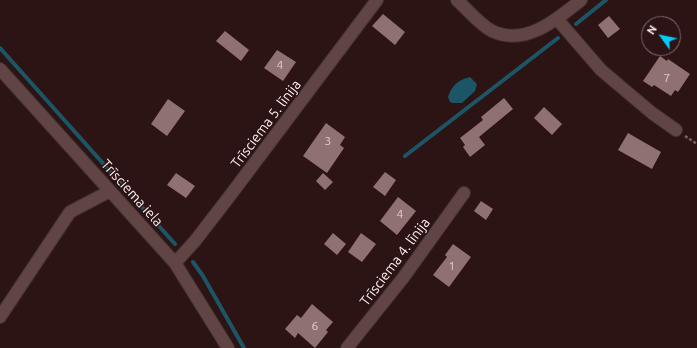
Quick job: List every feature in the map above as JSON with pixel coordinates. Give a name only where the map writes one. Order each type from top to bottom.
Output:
[{"type":"street","name":"Trīsciema 5. līnija","points":[[175,263],[195,241],[232,193],[377,0]]},
{"type":"street","points":[[458,0],[477,19],[492,31],[510,36],[527,34],[543,28],[581,0]]},
{"type":"street","points":[[557,19],[601,70],[652,113],[676,130]]},
{"type":"street","name":"Trīsciema iela","points":[[0,69],[175,263],[228,348]]},
{"type":"street","points":[[0,317],[70,212],[110,191]]},
{"type":"street","name":"Trīsciema 4. līnija","points":[[347,348],[403,278],[464,192]]},
{"type":"water","points":[[470,77],[477,84],[475,91],[462,103],[450,102],[448,97],[451,89],[459,81]]},
{"type":"building","points":[[383,14],[405,32],[395,45],[372,26]]},
{"type":"building","points":[[609,16],[620,29],[608,38],[598,25]]},
{"type":"building","points":[[225,31],[249,50],[241,61],[216,41]]},
{"type":"building","points":[[277,50],[296,62],[283,81],[264,68]]},
{"type":"building","points":[[660,56],[667,61],[668,59],[690,74],[678,92],[675,90],[671,96],[654,85],[652,87],[643,81]]},
{"type":"building","points":[[504,98],[513,109],[479,137],[485,145],[470,157],[463,147],[465,145],[460,138],[483,120],[481,117]]},
{"type":"building","points":[[168,99],[185,111],[167,136],[151,124]]},
{"type":"building","points":[[544,107],[562,124],[552,135],[534,118]]},
{"type":"building","points":[[326,123],[345,137],[340,145],[344,148],[327,173],[303,156]]},
{"type":"building","points":[[628,133],[661,152],[652,169],[618,150]]},
{"type":"building","points":[[385,172],[396,180],[385,196],[373,187]]},
{"type":"building","points":[[176,173],[195,186],[186,198],[167,185]]},
{"type":"building","points":[[323,173],[333,182],[325,190],[316,181]]},
{"type":"building","points":[[398,197],[416,211],[397,235],[380,221]]},
{"type":"building","points":[[481,201],[493,209],[486,220],[474,211]]},
{"type":"building","points":[[333,233],[346,244],[337,255],[324,244]]},
{"type":"building","points":[[361,233],[376,244],[362,262],[348,252]]},
{"type":"building","points":[[453,244],[471,257],[449,287],[433,275],[447,257],[445,255]]},
{"type":"building","points":[[312,304],[333,322],[326,330],[328,332],[315,348],[298,333],[295,338],[285,329],[297,315],[301,318]]},
{"type":"waterway","points":[[576,24],[606,0]]},
{"type":"waterway","points":[[405,156],[558,38]]},
{"type":"waterway","points":[[0,48],[175,244]]},
{"type":"waterway","points":[[193,262],[203,276],[244,348]]}]
